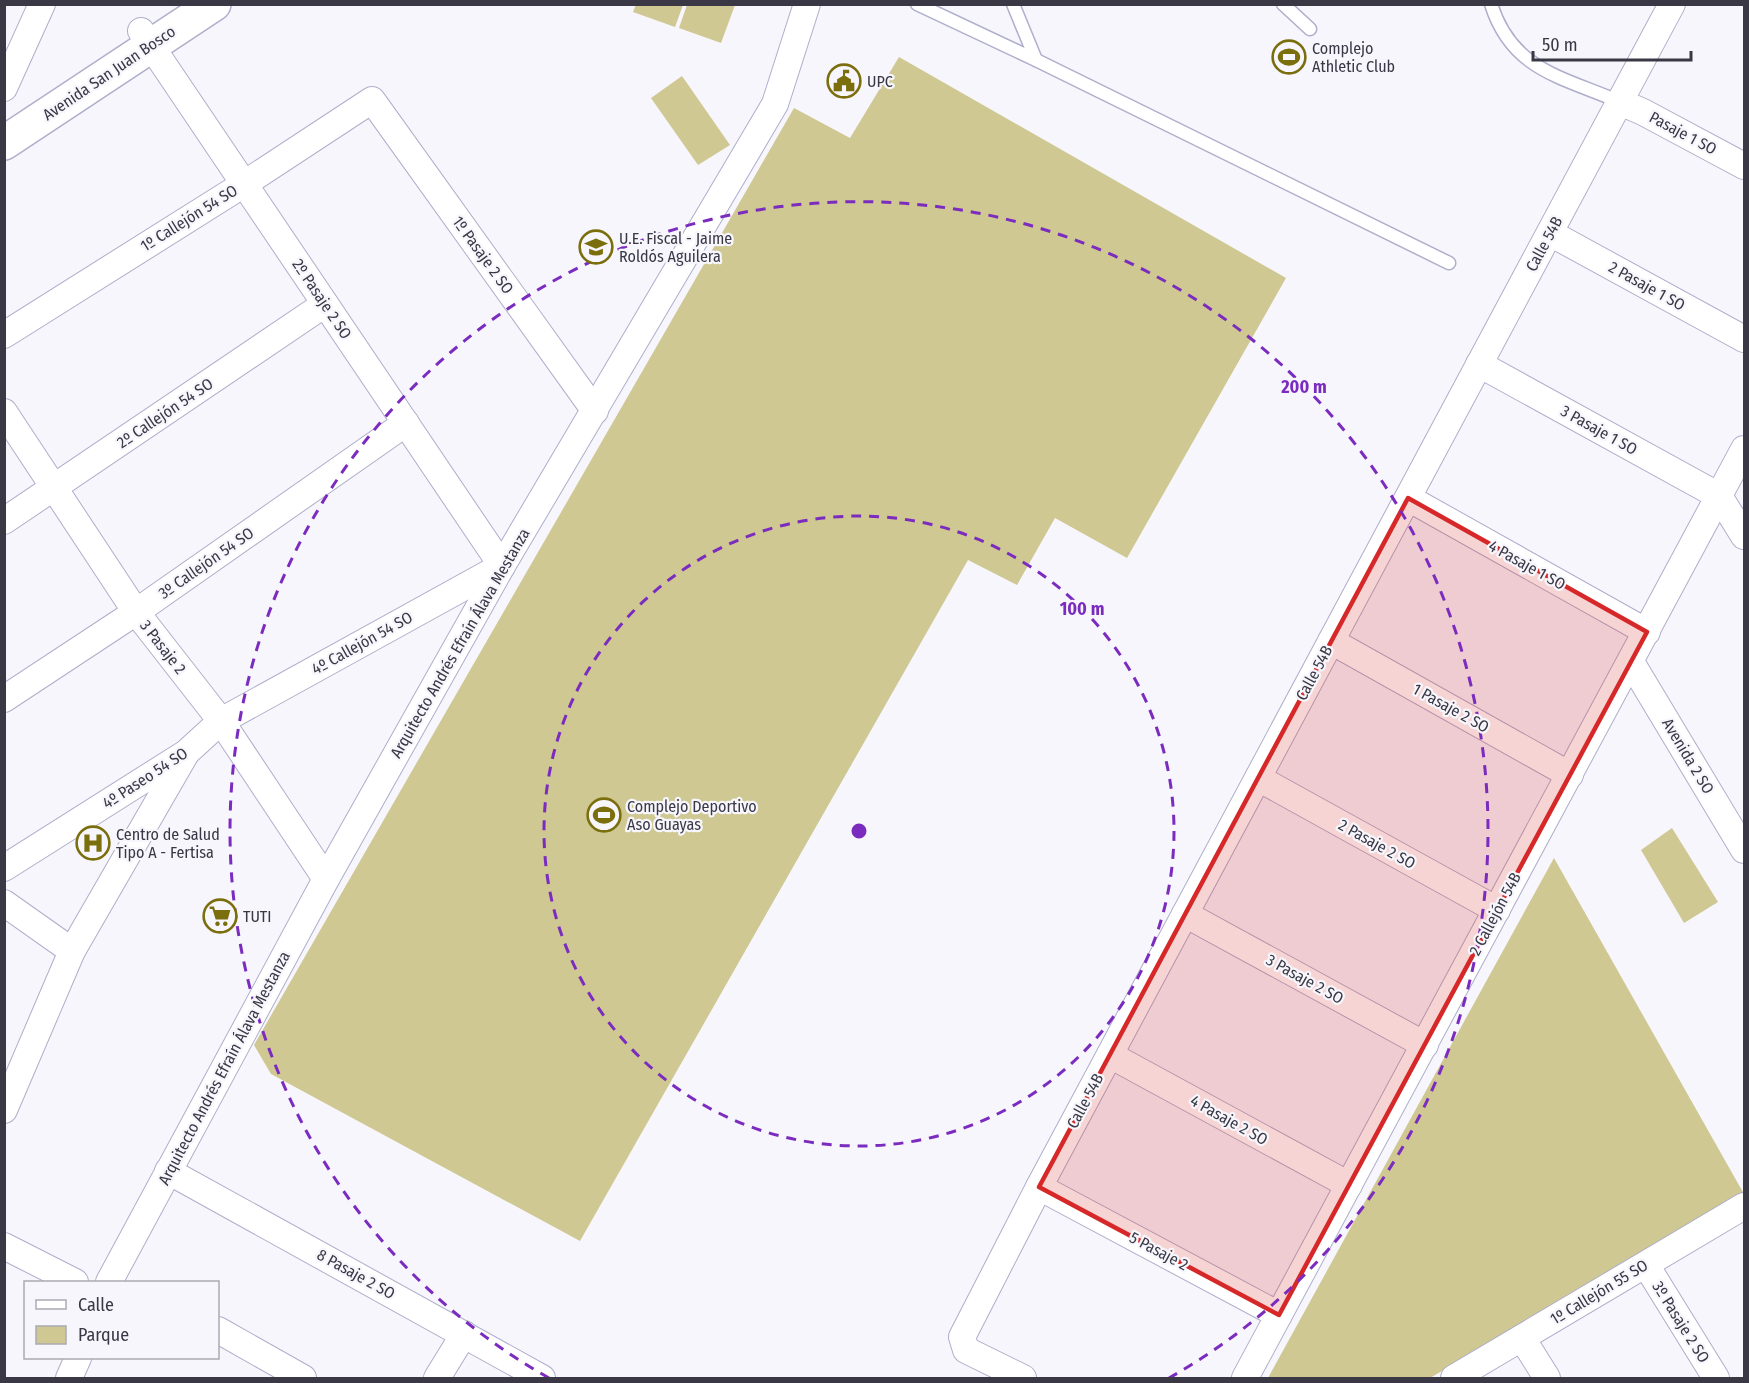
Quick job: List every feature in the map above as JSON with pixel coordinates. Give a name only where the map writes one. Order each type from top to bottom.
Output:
[{"type":"street","points":[[4,88],[42,4]]},
{"type":"street","name":"Avenida San Juan Bosco","points":[[4,143],[146,38],[184,4]]},
{"type":"street","name":"Avenida San Juan Bosco","points":[[4,120],[146,38],[214,4]]},
{"type":"street","name":"Arquitecto Andrés Efraín Álava Mestanza","points":[[119,1279],[168,1171],[326,879],[502,566],[775,104],[807,4]]},
{"type":"street","name":"Calle 54B","points":[[1023,1378],[966,1350],[962,1337],[1039,1187],[1672,4]]},
{"type":"street","name":"2º Pasaje 2 SO","points":[[146,38],[502,566]]},
{"type":"street","name":"1º Pasaje 2 SO","points":[[372,99],[595,411]]},
{"type":"street","name":"1º Callejón 54 SO","points":[[4,335],[372,99]]},
{"type":"street","name":"Pasaje 1 SO","points":[[1620,102],[1744,166]]},
{"type":"street","name":"2 Pasaje 1 SO","points":[[1550,232],[1744,339]]},
{"type":"street","name":"2º Callejón 54 SO","points":[[4,521],[325,304]]},
{"type":"street","name":"3 Pasaje 1 SO","points":[[1479,364],[1719,496]]},
{"type":"street","name":"3 Pasaje 2","points":[[4,412],[136,612],[221,721],[326,879]]},
{"type":"street","name":"3º Callejón 54 SO","points":[[4,699],[136,612],[406,423]]},
{"type":"street","name":"2 Callejón 54B","points":[[1245,1378],[1744,449]]},
{"type":"street","points":[[1719,496],[1744,536]]},
{"type":"street","name":"4 Pasaje 1 SO","points":[[1408,498],[1647,632]]},
{"type":"street","name":"4º Callejón 54 SO","points":[[221,721],[502,566]]},
{"type":"street","name":"1 Pasaje 2 SO","points":[[1332,640],[1570,775]]},
{"type":"street","name":"Avenida 2 SO","points":[[1631,662],[1744,850]]},
{"type":"street","name":"4º Paseo 54 SO","points":[[4,868],[186,753],[221,721]]},
{"type":"street","points":[[7,1093],[72,951],[186,753]]},
{"type":"street","name":"2 Pasaje 2 SO","points":[[1258,778],[1497,910]]},
{"type":"street","points":[[4,903],[72,951]]},
{"type":"street","name":"3 Pasaje 2 SO","points":[[1185,914],[1425,1045]]},
{"type":"street","name":"4 Pasaje 2 SO","points":[[1110,1055],[1349,1185]]},
{"type":"street","name":"8 Pasaje 2 SO","points":[[168,1171],[542,1378]]},
{"type":"street","name":"5 Pasaje 2","points":[[1039,1187],[1279,1315]]},
{"type":"street","name":"1º Callejón 55 SO","points":[[1454,1378],[1744,1206]]},
{"type":"street","points":[[4,1246],[73,1281]]},
{"type":"street","name":"3º Pasaje 2 SO","points":[[1646,1265],[1716,1378]]},
{"type":"street","points":[[219,1331],[303,1378]]},
{"type":"street","points":[[436,1378],[464,1334]]},
{"type":"street","points":[[1522,1338],[1547,1378]]},
{"type":"lane","points":[[918,4],[1449,263]]},
{"type":"lane","points":[[1013,4],[1036,60]]},
{"type":"lane","points":[[1283,4],[1310,29]]},
{"type":"lane","points":[[1491,4],[1500,29],[1516,50],[1536,67],[1620,102]]},
{"type":"highlighted area","points":[[1408,498],[1647,632],[1279,1315],[1039,1187]]},
{"type":"green space","points":[[636,4],[683,5],[675,27],[633,12]]},
{"type":"green space","points":[[687,5],[735,5],[721,43],[679,28]]},
{"type":"green space","name":"Complejo Deportivo Aso Guayas","points":[[899,57],[1286,278],[1127,558],[1055,518],[1017,585],[968,560],[580,1241],[271,1074],[254,1045],[794,108],[850,138]]},
{"type":"green space","points":[[682,76],[730,145],[698,165],[651,98]]},
{"type":"green space","points":[[1672,828],[1718,902],[1684,923],[1641,850]]},
{"type":"green space","points":[[1554,858],[1744,1194],[1430,1378],[1268,1378]]},
{"type":"place","name":"Complejo Athletic Club","points":[[1289,57]]},
{"type":"place","name":"UPC","points":[[844,81]]},
{"type":"place","name":"U.E. Fiscal - Jaime Roldós Aguilera","points":[[596,247]]},
{"type":"place","name":"Complejo Deportivo Aso Guayas","points":[[604,815]]},
{"type":"place","name":"Centro de Salud Tipo A - Fertisa","points":[[93,843]]},
{"type":"place","name":"TUTI","points":[[220,916]]}]
